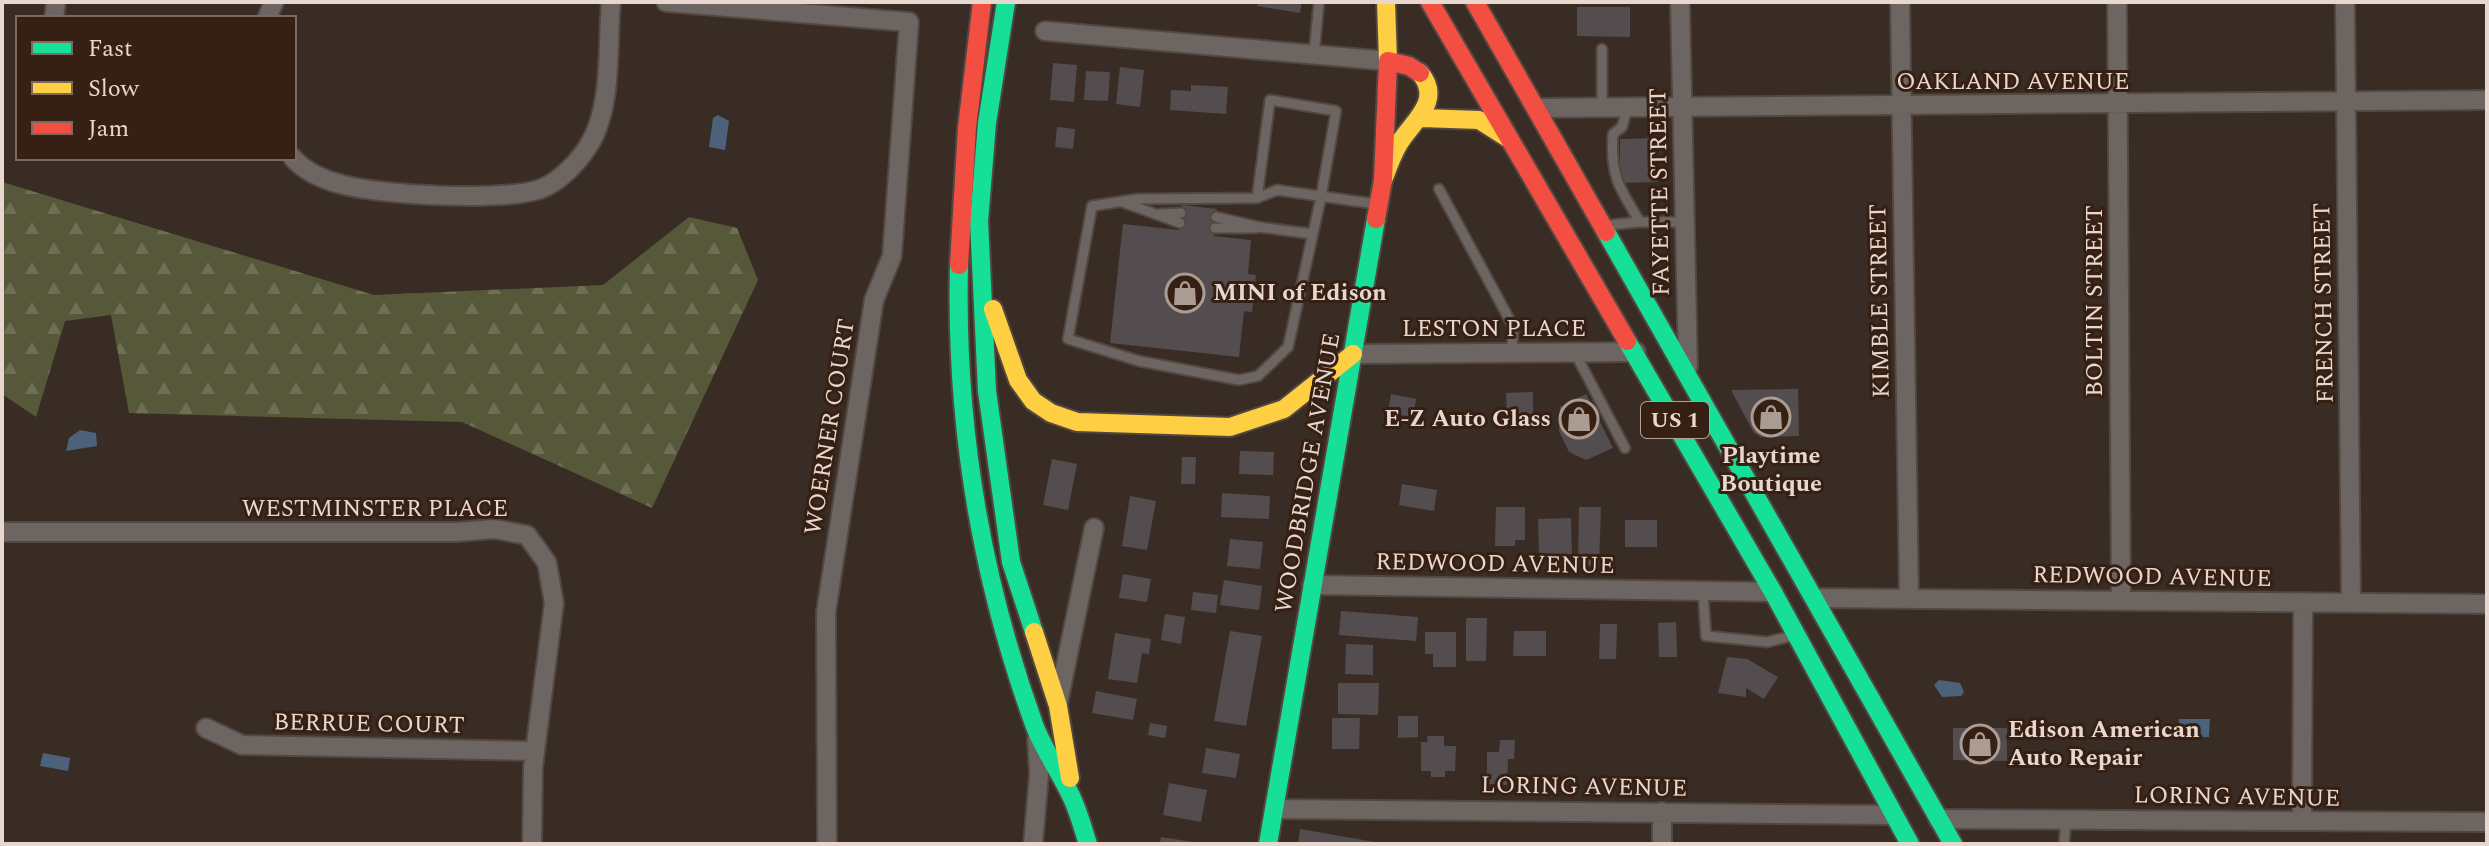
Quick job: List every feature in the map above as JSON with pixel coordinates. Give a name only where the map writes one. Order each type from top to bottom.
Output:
[{"type":"main road","points":[[966,119],[967,2]]},
{"type":"main road","points":[[982,2],[966,119],[959,215],[958,342],[970,468],[999,608],[1036,731],[1074,801]]},
{"type":"main road","points":[[1006,2],[987,123],[979,221],[987,391],[1011,562],[1058,706],[1074,801],[1088,844]]},
{"type":"main road","name":"WOODBRIDGE AVENUE","points":[[1268,844],[1383,180],[1388,61],[1386,2]]},
{"type":"main road","name":"US 1","points":[[1430,2],[1773,592],[1910,844]]},
{"type":"main road","name":"US 1","points":[[1475,2],[1539,108],[1602,226],[1953,844]]},
{"type":"main road","points":[[1383,180],[1403,138],[1422,118],[1429,86],[1424,74],[1414,66],[1388,61]]},
{"type":"main road","points":[[1422,118],[1479,120],[1511,140]]},
{"type":"main road","points":[[979,221],[992,304],[1004,346],[1018,380],[1033,401],[1051,413],[1077,422],[1230,427],[1284,409],[1353,354]]},
{"type":"street","points":[[296,160],[317,175],[341,185],[368,189],[501,197],[546,187],[576,161],[598,127],[603,107],[611,2]]},
{"type":"street","name":"WOERNER COURT","points":[[666,2],[909,22],[892,256],[874,300],[826,612],[827,844]]},
{"type":"street","name":"FAYETTE STREET","points":[[1680,2],[1689,380]]},
{"type":"street","name":"KIMBLE STREET","points":[[1900,2],[1909,598]]},
{"type":"street","name":"BOLTIN STREET","points":[[2117,2],[2121,600]]},
{"type":"street","name":"FRENCH STREET","points":[[2345,2],[2351,603]]},
{"type":"street","points":[[1045,31],[1388,61]]},
{"type":"street","name":"OAKLAND AVENUE","points":[[1539,108],[2487,100]]},
{"type":"street","name":"LESTON PLACE","points":[[1353,354],[1636,352]]},
{"type":"street","points":[[1058,706],[1094,528]]},
{"type":"street","name":"WESTMINSTER PLACE","points":[[2,532],[457,532],[494,529],[527,535],[547,563],[554,603],[535,751],[532,844]]},
{"type":"street","name":"REDWOOD AVENUE","points":[[1312,585],[1773,592]]},
{"type":"street","name":"REDWOOD AVENUE","points":[[1816,598],[2487,604]]},
{"type":"street","points":[[2302,821],[2303,602]]},
{"type":"street","name":"BERRUE COURT","points":[[206,728],[242,745],[535,751]]},
{"type":"street","points":[[1033,844],[1039,774],[1036,731]]},
{"type":"street","name":"LORING AVENUE","points":[[1274,809],[1894,815]]},
{"type":"street","points":[[1662,812],[1662,844]]},
{"type":"street","name":"LORING AVENUE","points":[[1938,819],[2487,822]]},
{"type":"lane","points":[[1314,54],[1319,2]]},
{"type":"lane","points":[[1602,49],[1602,108]]},
{"type":"lane","points":[[1257,198],[1270,100],[1336,111],[1321,197],[1288,347],[1258,376],[1239,380],[1139,361],[1068,339],[1092,206],[1122,202],[1257,198],[1277,190],[1321,197],[1379,205]]},
{"type":"lane","points":[[1627,109],[1622,127],[1613,134],[1611,160],[1615,183],[1640,222]]},
{"type":"lane","points":[[1439,189],[1513,326],[1512,353]]},
{"type":"lane","points":[[1122,202],[1149,215],[1180,218]]},
{"type":"lane","points":[[1216,217],[1259,227],[1313,234]]},
{"type":"lane","points":[[1602,226],[1685,222]]},
{"type":"lane","points":[[1215,228],[1259,227]]},
{"type":"lane","points":[[1575,353],[1625,448]]},
{"type":"lane","points":[[1703,592],[1706,636],[1767,642],[1795,635]]},
{"type":"lane","points":[[2064,844],[2066,819]]},
{"type":"green space","points":[[2,182],[374,295],[603,285],[689,217],[737,228],[758,280],[652,508],[462,422],[129,413],[111,315],[65,321],[36,417],[2,394]]},
{"type":"water","points":[[718,115],[729,121],[725,150],[709,147],[713,118]]},
{"type":"water","points":[[80,430],[96,433],[97,446],[66,451],[69,438]]},
{"type":"water","points":[[1939,680],[1960,683],[1964,692],[1961,696],[1942,697],[1934,685]]},
{"type":"water","points":[[2179,719],[2210,719],[2209,737],[2179,737]]},
{"type":"water","points":[[43,753],[70,758],[68,771],[40,766]]},
{"type":"building","points":[[1258,2],[1302,2],[1300,13],[1257,6]]},
{"type":"building","points":[[1577,7],[1630,7],[1630,37],[1577,36]]},
{"type":"building","points":[[1053,63],[1077,65],[1074,102],[1050,100]]},
{"type":"building","points":[[1120,67],[1144,70],[1140,107],[1116,104]]},
{"type":"building","points":[[1086,71],[1110,72],[1108,101],[1084,100]]},
{"type":"building","points":[[1191,85],[1228,87],[1226,114],[1170,110],[1171,90],[1191,91]]},
{"type":"building","points":[[1057,127],[1075,129],[1073,149],[1055,147]]},
{"type":"building","points":[[1657,138],[1658,182],[1620,183],[1620,139]]},
{"type":"building","name":"MINI of Edison","points":[[1182,205],[1217,209],[1214,236],[1251,240],[1248,274],[1256,275],[1252,312],[1244,311],[1239,357],[1110,343],[1123,224],[1179,230]]},
{"type":"building","name":"Playtime Boutique","points":[[1798,389],[1799,436],[1761,437],[1754,433],[1731,390]]},
{"type":"building","points":[[1533,392],[1533,419],[1507,419],[1506,393]]},
{"type":"building","points":[[1391,394],[1416,399],[1413,417],[1388,413]]},
{"type":"building","name":"E-Z Auto Glass","points":[[1586,394],[1613,448],[1586,460],[1569,452],[1559,431],[1560,407]]},
{"type":"building","points":[[1240,451],[1274,452],[1273,475],[1239,474]]},
{"type":"building","points":[[1182,457],[1196,457],[1195,484],[1181,484]]},
{"type":"building","points":[[1052,459],[1077,464],[1068,510],[1043,505]]},
{"type":"building","points":[[1402,484],[1437,490],[1434,511],[1399,505]]},
{"type":"building","points":[[1222,493],[1270,496],[1269,519],[1221,517]]},
{"type":"building","points":[[1130,496],[1156,501],[1147,550],[1122,546]]},
{"type":"building","points":[[1496,507],[1525,507],[1525,540],[1515,540],[1515,546],[1495,546]]},
{"type":"building","points":[[1579,507],[1601,507],[1599,566],[1578,565]]},
{"type":"building","points":[[1571,518],[1572,554],[1539,554],[1538,519]]},
{"type":"building","points":[[1625,520],[1657,520],[1657,547],[1625,547]]},
{"type":"building","points":[[1230,539],[1263,542],[1260,569],[1227,566]]},
{"type":"building","points":[[1123,574],[1151,579],[1147,602],[1119,598]]},
{"type":"building","points":[[1224,580],[1262,586],[1259,610],[1220,605]]},
{"type":"building","points":[[1193,592],[1218,595],[1216,613],[1191,610]]},
{"type":"building","points":[[1341,611],[1418,617],[1416,641],[1339,635]]},
{"type":"building","points":[[1165,614],[1185,617],[1181,644],[1161,640]]},
{"type":"building","points":[[1466,618],[1487,618],[1486,661],[1466,661]]},
{"type":"building","points":[[1676,622],[1677,657],[1659,657],[1658,623]]},
{"type":"building","points":[[1600,624],[1617,624],[1616,659],[1599,659]]},
{"type":"building","points":[[1230,631],[1262,636],[1246,726],[1214,721]]},
{"type":"building","points":[[1514,631],[1546,631],[1546,656],[1513,656]]},
{"type":"building","points":[[1425,632],[1456,632],[1456,667],[1433,667],[1433,654],[1425,654]]},
{"type":"building","points":[[1115,633],[1151,639],[1149,654],[1142,653],[1137,683],[1108,679]]},
{"type":"building","points":[[1346,644],[1373,645],[1373,675],[1345,674]]},
{"type":"building","points":[[1727,657],[1747,659],[1778,677],[1764,699],[1746,688],[1746,697],[1718,693]]},
{"type":"building","points":[[1338,683],[1379,683],[1378,715],[1338,714]]},
{"type":"building","points":[[1096,691],[1137,699],[1133,720],[1092,713]]},
{"type":"building","points":[[1398,716],[1418,716],[1418,737],[1398,738]]},
{"type":"building","points":[[1332,718],[1360,718],[1359,749],[1332,749]]},
{"type":"building","points":[[1150,723],[1167,726],[1165,738],[1148,735]]},
{"type":"building","name":"Edison American Auto Repair","points":[[1953,728],[2007,728],[2007,761],[1953,760]]},
{"type":"building","points":[[1427,736],[1444,736],[1444,746],[1456,746],[1455,771],[1445,771],[1445,777],[1431,777],[1431,771],[1421,771],[1421,742],[1428,742]]},
{"type":"building","points":[[1500,740],[1515,740],[1514,759],[1508,759],[1507,785],[1487,784],[1487,752],[1499,752]]},
{"type":"building","points":[[1206,748],[1240,754],[1236,778],[1202,773]]},
{"type":"building","points":[[1169,783],[1207,790],[1201,822],[1163,815]]},
{"type":"building","points":[[1300,829],[1375,842],[1375,844],[1298,844]]},
{"type":"building","points":[[1161,837],[1193,842],[1193,844],[1160,844]]},
{"type":"traffic: fast","points":[[1006,2],[987,123],[979,221],[987,391],[1011,562],[1034,632]]},
{"type":"traffic: fast","points":[[1268,844],[1376,219]]},
{"type":"traffic: fast","points":[[1606,232],[1953,844]]},
{"type":"traffic: fast","points":[[959,265],[959,324],[967,442],[986,557],[1016,671],[1035,727],[1072,798],[1088,844]]},
{"type":"traffic: fast","points":[[1627,341],[1773,592],[1910,844]]},
{"type":"traffic: slow","points":[[1386,2],[1388,61]]},
{"type":"traffic: slow","points":[[1383,180],[1396,148],[1428,100],[1426,82],[1420,73]]},
{"type":"traffic: slow","points":[[1422,118],[1479,120],[1509,139]]},
{"type":"traffic: slow","points":[[993,309],[1018,380],[1033,401],[1051,413],[1077,422],[1230,427],[1284,409],[1353,354]]},
{"type":"traffic: slow","points":[[1034,632],[1058,706],[1070,778]]},
{"type":"traffic: jam","points":[[959,265],[967,128],[982,2]]},
{"type":"traffic: jam","points":[[1430,2],[1627,341]]},
{"type":"traffic: jam","points":[[1475,2],[1606,232]]},
{"type":"traffic: jam","points":[[1376,219],[1383,180],[1388,61],[1409,66],[1420,73]]},
{"type":"place","name":"MINI of Edison","points":[[1185,293]]},
{"type":"place","name":"Playtime Boutique","points":[[1771,417]]},
{"type":"place","name":"E-Z Auto Glass","points":[[1579,419]]},
{"type":"place","name":"Edison American Auto Repair","points":[[1980,744]]}]
